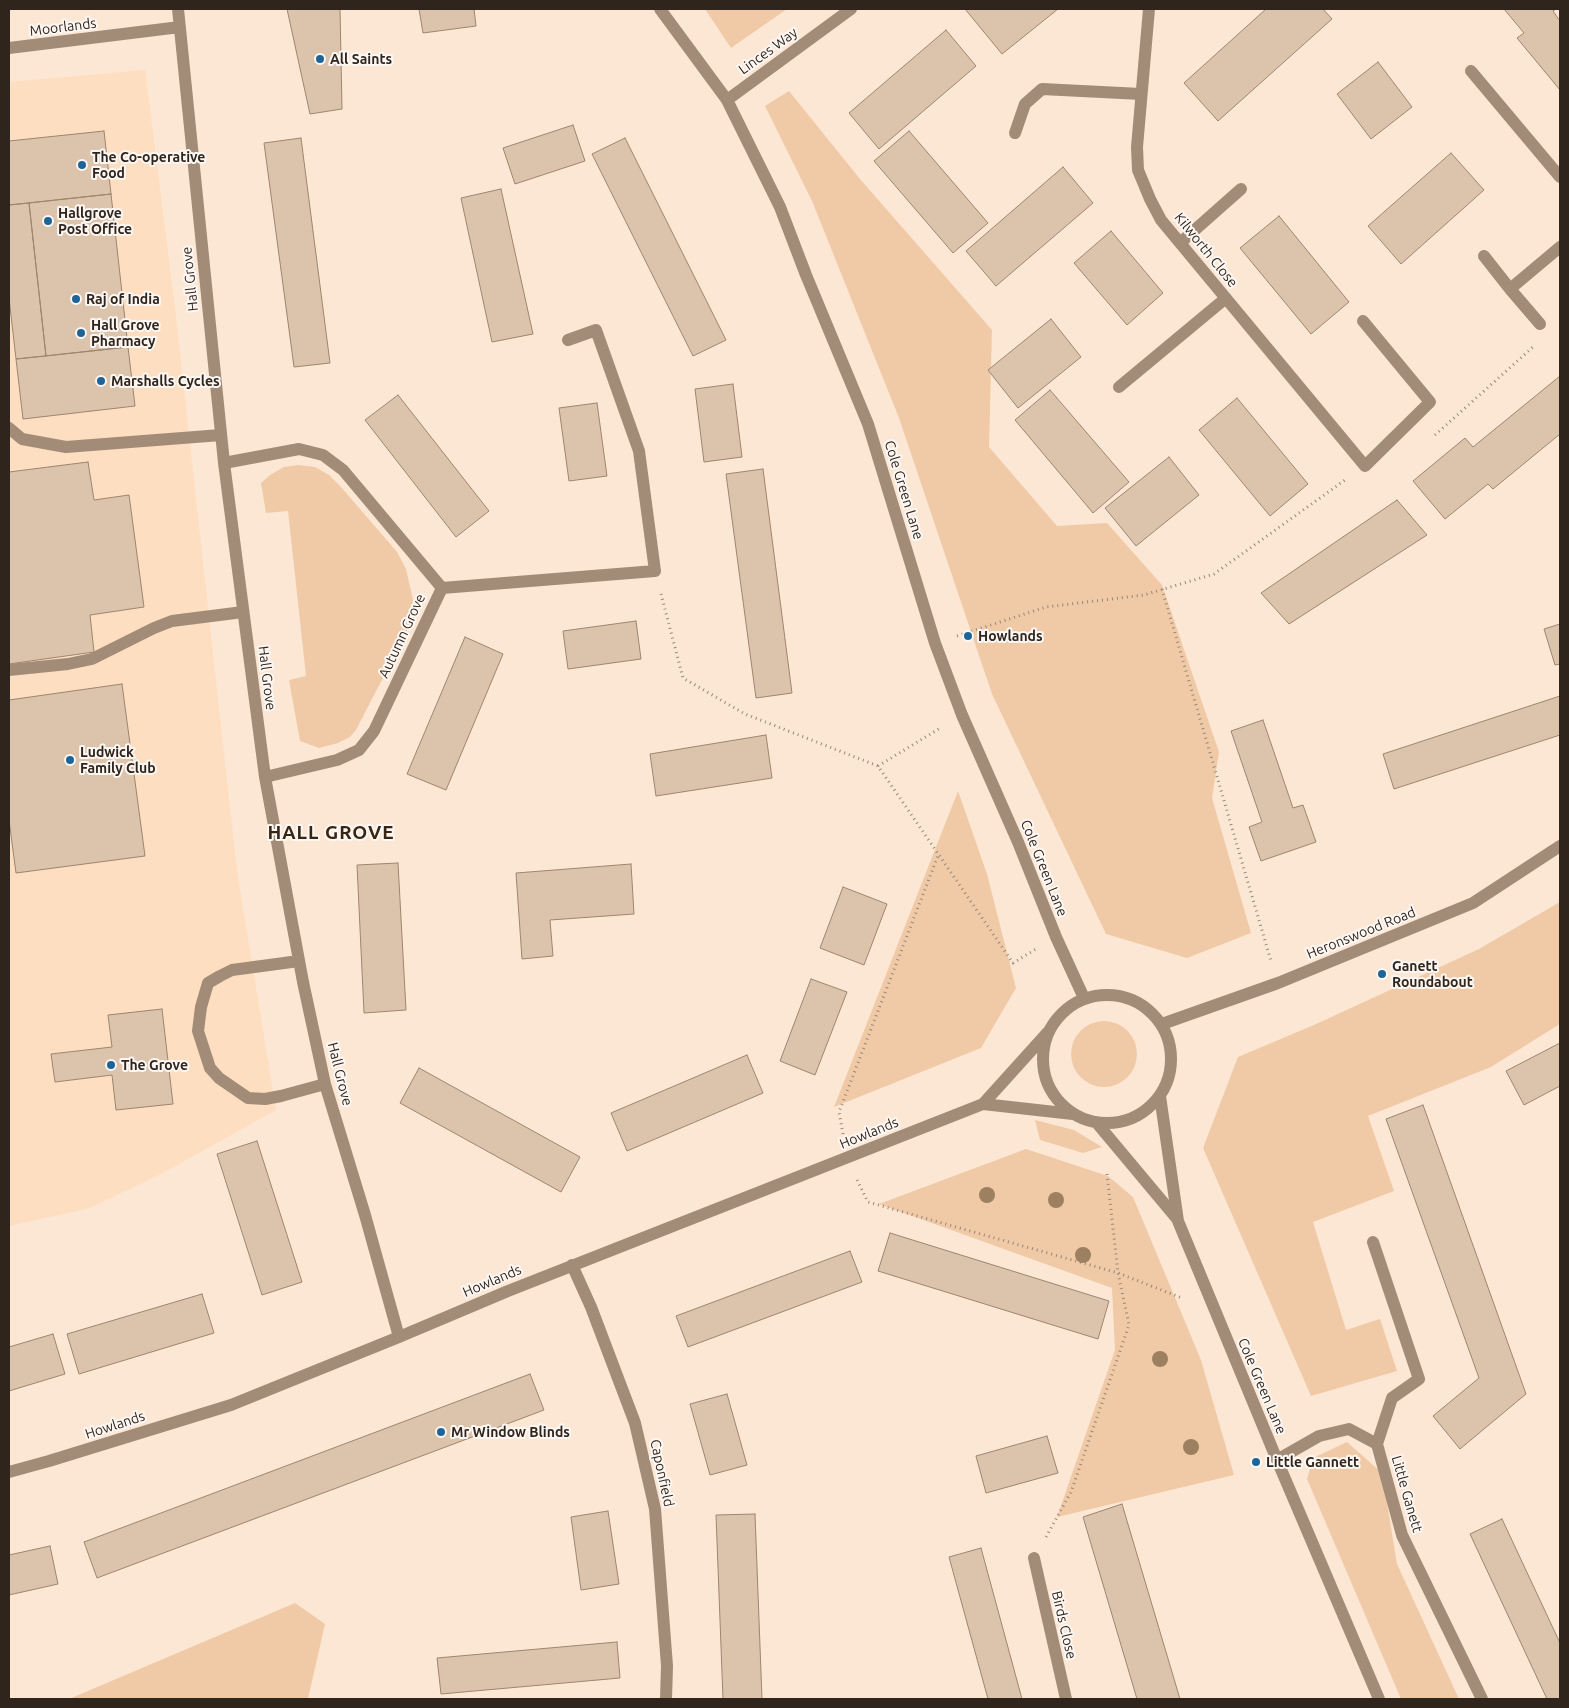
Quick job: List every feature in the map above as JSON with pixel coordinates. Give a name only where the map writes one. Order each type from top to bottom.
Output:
[{"type":"street","name":"Hall Grove","points":[[178,9],[224,463],[265,777],[299,961],[325,1084],[365,1215],[399,1337]]},
{"type":"street","name":"Cole Green Lane","points":[[660,9],[727,100],[780,207],[868,424],[935,643],[962,715],[1018,842],[1056,937],[1084,998]]},
{"type":"street","name":"Linces Way","points":[[727,100],[851,9]]},
{"type":"street","name":"Kilworth Close","points":[[1149,9],[1137,147],[1138,170],[1150,199],[1161,220],[1365,466]]},
{"type":"street","name":"Moorlands","points":[[9,48],[180,28]]},
{"type":"street","points":[[1471,71],[1560,177]]},
{"type":"street","points":[[1015,133],[1025,104],[1042,89],[1142,94]]},
{"type":"street","points":[[1180,243],[1241,188]]},
{"type":"street","points":[[1510,289],[1560,247]]},
{"type":"street","points":[[1484,256],[1540,324]]},
{"type":"street","points":[[1119,386],[1226,298]]},
{"type":"street","points":[[1363,322],[1430,402],[1365,466]]},
{"type":"street","points":[[442,588],[656,571],[639,451],[596,330],[568,340]]},
{"type":"street","points":[[9,428],[22,439],[66,447],[221,435]]},
{"type":"street","name":"Autumn Grove","points":[[224,463],[299,449],[322,455],[343,470],[442,588],[374,731],[359,750],[337,760],[265,777]]},
{"type":"street","points":[[9,670],[68,664],[92,659],[172,621],[243,612]]},
{"type":"street","name":"Heronswood Road","points":[[1162,1024],[1278,983],[1473,903],[1560,846]]},
{"type":"street","points":[[299,961],[232,970],[208,984],[201,1007],[198,1031],[210,1068],[219,1078],[248,1098],[265,1099],[325,1084]]},
{"type":"street","points":[[1104,994],[1120,995],[1145,1006],[1162,1024],[1168,1037],[1172,1063],[1168,1079],[1160,1096],[1143,1112],[1118,1122],[1096,1122],[1073,1114],[1055,1097],[1045,1076],[1042,1054],[1048,1032],[1065,1010],[1084,998],[1104,994]]},
{"type":"street","name":"Howlands","points":[[9,1472],[49,1462],[230,1405],[572,1265],[983,1104],[1048,1032]]},
{"type":"street","name":"Cole Green Lane","points":[[1160,1096],[1178,1221],[1379,1699]]},
{"type":"street","name":"Howlands","points":[[983,1104],[1073,1114]]},
{"type":"street","name":"Cole Green Lane","points":[[1096,1122],[1178,1221]]},
{"type":"street","name":"Little Ganett","points":[[1373,1242],[1419,1379],[1392,1398],[1377,1444],[1402,1535],[1482,1699]]},
{"type":"street","name":"Caponfield","points":[[572,1265],[591,1307],[635,1423],[655,1509],[667,1666],[666,1699]]},
{"type":"street","points":[[1277,1460],[1319,1436],[1349,1429],[1377,1444]]},
{"type":"street","name":"Birds Close","points":[[1034,1558],[1066,1699]]},
{"type":"path","points":[[1429,439],[1538,342]]},
{"type":"path","points":[[935,643],[1046,607],[1144,595],[1214,574],[1365,466]]},
{"type":"path","points":[[656,571],[683,678],[745,714],[878,766],[1013,963],[1056,937]]},
{"type":"path","points":[[1162,589],[1278,983]]},
{"type":"path","points":[[878,766],[962,715]]},
{"type":"path","points":[[939,853],[839,1112],[847,1158],[868,1202],[1118,1273],[1214,1310]]},
{"type":"path","points":[[1034,1558],[1071,1492],[1129,1325],[1118,1273],[1106,1162],[1121,1151]]},
{"type":"shaded area","points":[[705,9],[787,9],[731,48]]},
{"type":"shaded area","points":[[145,70],[175,308],[237,871],[276,1110],[163,1173],[90,1208],[9,1226],[9,82]]},
{"type":"shaded area","points":[[789,91],[860,179],[992,330],[989,447],[1057,526],[1107,523],[1162,585],[1219,752],[1212,798],[1251,933],[1187,958],[1106,934],[992,694],[899,418],[812,201],[765,106]]},
{"type":"shaded area","points":[[298,465],[315,467],[329,475],[397,552],[406,569],[413,600],[411,622],[356,730],[350,737],[338,743],[319,748],[300,741],[289,680],[306,676],[288,511],[266,513],[261,483],[284,467]]},
{"type":"shaded area","points":[[958,791],[987,874],[1016,988],[981,1048],[834,1107]]},
{"type":"shaded area","points":[[1560,902],[1560,1024],[1491,1067],[1368,1116],[1394,1191],[1313,1222],[1346,1330],[1380,1319],[1397,1371],[1311,1396],[1203,1148],[1238,1057],[1314,1025],[1479,949]]},
{"type":"shaded area","points":[[1104,1021],[1116,1024],[1127,1031],[1134,1042],[1137,1054],[1134,1066],[1127,1077],[1116,1084],[1104,1087],[1092,1084],[1081,1077],[1074,1066],[1071,1054],[1074,1042],[1081,1031],[1092,1024]]},
{"type":"shaded area","points":[[1035,1120],[1074,1130],[1102,1147],[1083,1153],[1040,1140]]},
{"type":"shaded area","points":[[1026,1149],[1108,1176],[1133,1197],[1201,1360],[1234,1475],[1057,1517],[1115,1350],[1112,1288],[879,1204]]},
{"type":"shaded area","points":[[1347,1442],[1382,1473],[1397,1564],[1459,1699],[1401,1699],[1307,1479],[1313,1458]]},
{"type":"shaded area","points":[[295,1603],[325,1624],[308,1699],[69,1699]]},
{"type":"building","name":"All Saints","points":[[287,9],[340,9],[342,109],[310,114]]},
{"type":"building","points":[[419,9],[474,9],[476,26],[423,33]]},
{"type":"building","points":[[965,9],[1058,9],[1002,54]]},
{"type":"building","points":[[1266,9],[1323,9],[1332,19],[1218,121],[1184,83]]},
{"type":"building","points":[[1504,9],[1556,9],[1553,11],[1560,21],[1560,90],[1517,38],[1524,33]]},
{"type":"building","points":[[946,30],[976,66],[879,149],[849,113]]},
{"type":"building","points":[[1378,62],[1412,107],[1371,139],[1337,94]]},
{"type":"building","points":[[573,125],[585,161],[515,184],[503,148]]},
{"type":"building","points":[[104,131],[111,194],[9,205],[9,141]]},
{"type":"building","points":[[909,131],[988,223],[953,253],[874,161]]},
{"type":"building","points":[[301,138],[330,363],[294,367],[264,143]]},
{"type":"building","points":[[625,138],[726,340],[693,356],[592,154]]},
{"type":"building","points":[[1451,153],[1484,190],[1401,264],[1368,226]]},
{"type":"building","points":[[1063,167],[1093,203],[996,286],[966,251]]},
{"type":"building","points":[[501,189],[533,334],[492,342],[461,198]]},
{"type":"building","points":[[111,194],[128,347],[46,356],[29,203]]},
{"type":"building","points":[[29,203],[46,356],[16,359],[9,298],[9,205]]},
{"type":"building","points":[[1279,216],[1349,302],[1311,334],[1240,248]]},
{"type":"building","points":[[1111,231],[1163,293],[1127,325],[1074,263]]},
{"type":"building","points":[[1051,319],[1081,357],[1018,408],[988,370]]},
{"type":"building","points":[[128,347],[135,406],[23,419],[16,359]]},
{"type":"building","points":[[1560,376],[1560,434],[1493,489],[1488,484],[1445,519],[1413,481],[1465,438],[1473,447]]},
{"type":"building","points":[[733,384],[742,457],[704,462],[695,389]]},
{"type":"building","points":[[1050,390],[1129,482],[1093,513],[1015,420]]},
{"type":"building","points":[[398,395],[489,511],[456,537],[365,420]]},
{"type":"building","points":[[1237,398],[1308,484],[1270,516],[1199,430]]},
{"type":"building","points":[[597,403],[607,476],[569,481],[559,408]]},
{"type":"building","points":[[1169,457],[1199,495],[1136,546],[1105,508]]},
{"type":"building","points":[[88,462],[94,500],[129,495],[144,607],[90,615],[94,652],[9,664],[9,472]]},
{"type":"building","points":[[763,469],[792,693],[756,698],[726,474]]},
{"type":"building","points":[[1397,500],[1427,535],[1289,624],[1261,593]]},
{"type":"building","points":[[636,621],[641,659],[568,669],[563,631]]},
{"type":"building","points":[[1560,624],[1560,664],[1555,665],[1544,629]]},
{"type":"building","points":[[465,637],[503,654],[446,790],[407,774]]},
{"type":"building","name":"Ludwick Family Club","points":[[122,684],[145,856],[16,873],[9,820],[9,700]]},
{"type":"building","points":[[1560,696],[1560,735],[1394,789],[1383,754]]},
{"type":"building","points":[[1263,720],[1293,808],[1303,805],[1316,842],[1261,861],[1249,827],[1262,822],[1231,731]]},
{"type":"building","points":[[766,735],[772,778],[656,796],[650,754]]},
{"type":"building","points":[[398,863],[406,1010],[364,1013],[357,865]]},
{"type":"building","points":[[631,864],[634,914],[550,920],[553,956],[522,959],[516,873]]},
{"type":"building","points":[[843,887],[887,904],[864,965],[820,948]]},
{"type":"building","points":[[811,979],[847,992],[815,1075],[780,1061]]},
{"type":"building","name":"The Grove","points":[[162,1009],[173,1104],[116,1110],[112,1075],[55,1082],[51,1054],[112,1047],[108,1015]]},
{"type":"building","points":[[1560,1043],[1560,1086],[1524,1105],[1506,1071]]},
{"type":"building","points":[[747,1055],[763,1093],[627,1151],[611,1113]]},
{"type":"building","points":[[419,1068],[580,1157],[561,1192],[400,1103]]},
{"type":"building","points":[[1423,1105],[1526,1394],[1460,1449],[1433,1416],[1479,1378],[1386,1119]]},
{"type":"building","points":[[257,1141],[302,1282],[262,1295],[217,1154]]},
{"type":"building","points":[[890,1233],[1109,1301],[1098,1339],[878,1271]]},
{"type":"building","points":[[850,1251],[862,1282],[688,1347],[676,1316]]},
{"type":"building","points":[[202,1294],[214,1333],[79,1374],[67,1334]]},
{"type":"building","points":[[53,1334],[65,1374],[9,1391],[9,1347]]},
{"type":"building","points":[[530,1374],[544,1410],[97,1578],[84,1542]]},
{"type":"building","points":[[727,1394],[747,1465],[710,1475],[690,1404]]},
{"type":"building","points":[[1047,1436],[1058,1473],[986,1493],[976,1456]]},
{"type":"building","points":[[1122,1504],[1180,1699],[1137,1699],[1083,1517]]},
{"type":"building","points":[[608,1511],[619,1584],[581,1590],[571,1517]]},
{"type":"building","points":[[755,1514],[762,1699],[723,1699],[716,1515]]},
{"type":"building","points":[[1502,1519],[1560,1643],[1560,1699],[1547,1699],[1470,1534]]},
{"type":"building","points":[[50,1546],[58,1584],[9,1595],[9,1555]]},
{"type":"building","points":[[981,1548],[1022,1699],[988,1699],[949,1557]]},
{"type":"building","points":[[617,1642],[620,1678],[441,1694],[437,1658]]},
{"type":"place","name":"All Saints","points":[[320,59]]},
{"type":"place","name":"The Co-operative Food","points":[[82,165]]},
{"type":"place","name":"Hallgrove Post Office","points":[[48,221]]},
{"type":"place","name":"Raj of India","points":[[76,299]]},
{"type":"place","name":"Hall Grove Pharmacy","points":[[81,333]]},
{"type":"place","name":"Marshalls Cycles","points":[[101,381]]},
{"type":"place","name":"Howlands","points":[[968,636]]},
{"type":"place","name":"Ludwick Family Club","points":[[70,760]]},
{"type":"place","name":"Ganett Roundabout","points":[[1382,974]]},
{"type":"place","name":"The Grove","points":[[111,1065]]},
{"type":"place","name":"Mr Window Blinds","points":[[441,1432]]},
{"type":"place","name":"Little Gannett","points":[[1256,1462]]},
{"type":"district","name":"HALL GROVE","points":[[331,833]]}]
